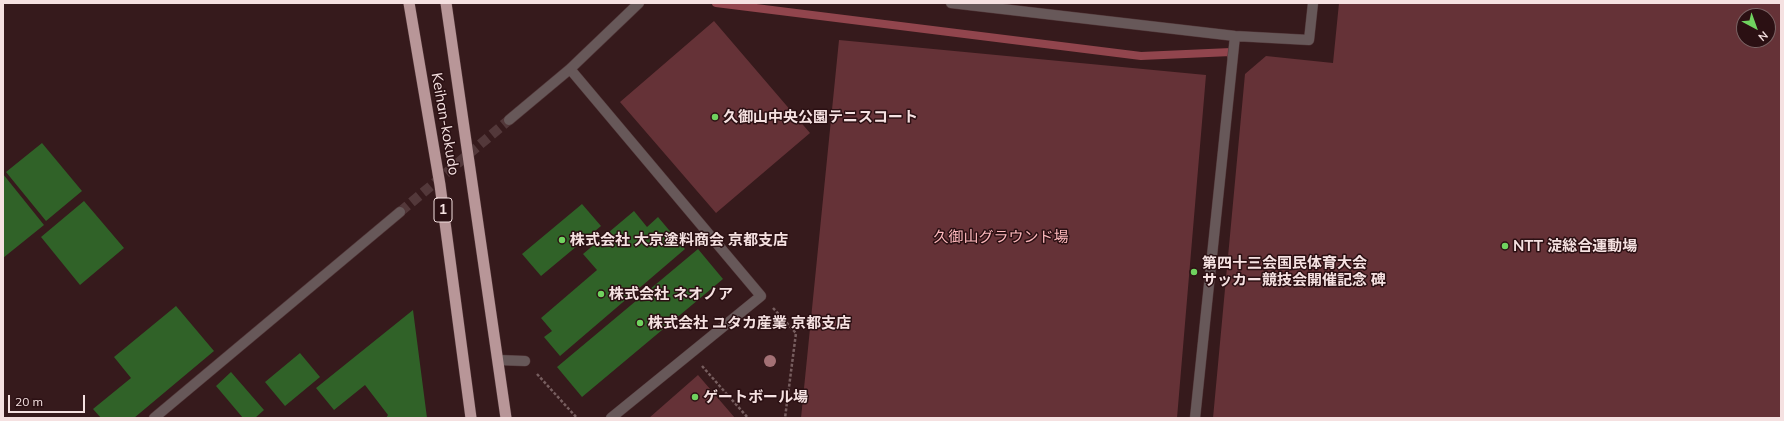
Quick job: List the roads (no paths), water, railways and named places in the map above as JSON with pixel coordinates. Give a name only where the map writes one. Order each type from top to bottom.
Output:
[{"type":"highway","name":"Keihan-kokudo","points":[[409,3],[440,185],[471,418]]},
{"type":"highway","name":"Keihan-kokudo","points":[[446,3],[506,418]]},
{"type":"street","points":[[509,120],[570,69],[639,3]]},
{"type":"street","points":[[951,3],[1235,36],[1309,40],[1313,3]]},
{"type":"street","points":[[1195,418],[1235,36]]},
{"type":"street","points":[[570,69],[761,296],[611,418]]},
{"type":"street","points":[[154,418],[400,212]]},
{"type":"street","points":[[498,360],[525,360]]},
{"type":"waterway","points":[[716,3],[1141,56],[1231,52],[1231,58]]},
{"type":"tunnel","points":[[400,212],[509,120]]},
{"type":"place","name":"久御山中央公園テニスコート","points":[[715,117]]},
{"type":"place","name":"株式会社 大京塗料商会 京都支店","points":[[562,240]]},
{"type":"place","name":"NTT 淀総合運動場","points":[[1505,246]]},
{"type":"place","name":"第四十三会国民体育大会 サッカー競技会開催記念 碑","points":[[1194,272]]},
{"type":"place","name":"株式会社 ネオノア","points":[[601,294]]},
{"type":"place","name":"株式会社 ユタカ産業 京都支店","points":[[640,323]]},
{"type":"place","name":"ゲートボール場","points":[[695,397]]},
{"type":"park label","name":"久御山グラウンド場","points":[[1001,237]]}]
